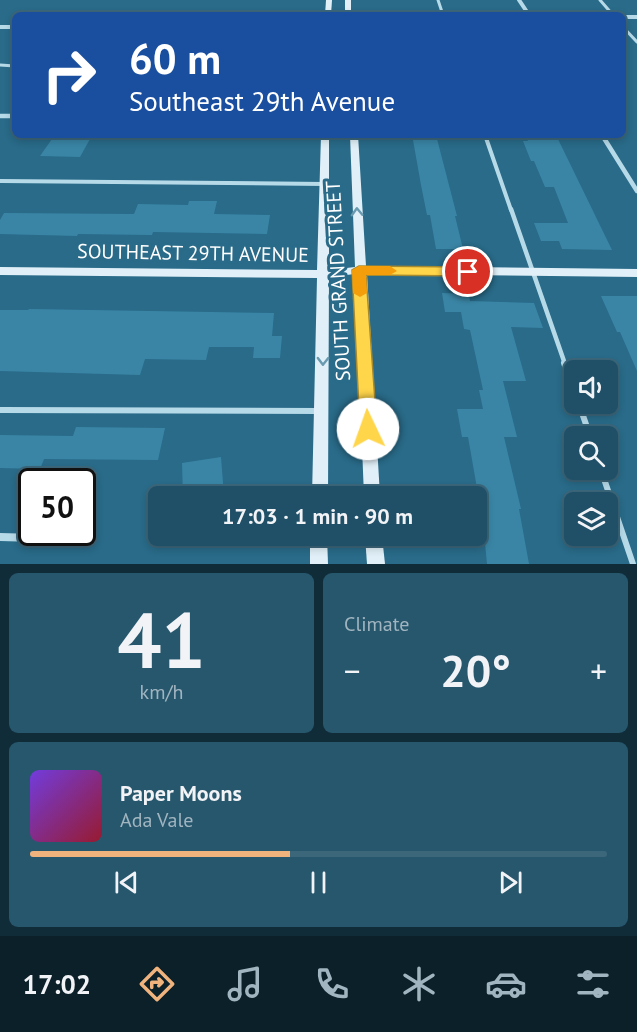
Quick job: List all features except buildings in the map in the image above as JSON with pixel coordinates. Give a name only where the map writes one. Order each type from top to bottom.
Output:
[{"type":"main road","name":"SOUTH GRAND STREET","points":[[320,486],[325,274],[325,138]]},
{"type":"main road","name":"SOUTH GRAND STREET","points":[[354,138],[371,486]]},
{"type":"main road","name":"SOUTHEAST 29TH AVENUE","points":[[0,271],[325,274],[359,270],[637,273]]},
{"type":"main road","points":[[319,546],[319,564]]},
{"type":"main road","points":[[375,546],[376,564]]},
{"type":"street","points":[[604,138],[637,191]]},
{"type":"street","points":[[0,537],[18,538]]},
{"type":"lane","points":[[600,0],[610,12]]},
{"type":"lane","points":[[626,30],[637,42]]},
{"type":"lane","points":[[486,138],[564,361]]},
{"type":"lane","points":[[0,181],[325,184]]},
{"type":"lane","points":[[0,410],[322,411]]},
{"type":"lane","points":[[604,480],[633,564]]},
{"type":"slow traffic","points":[[360,293],[359,270],[390,271]]},
{"type":"route","points":[[368,429],[359,270],[468,272]]}]
